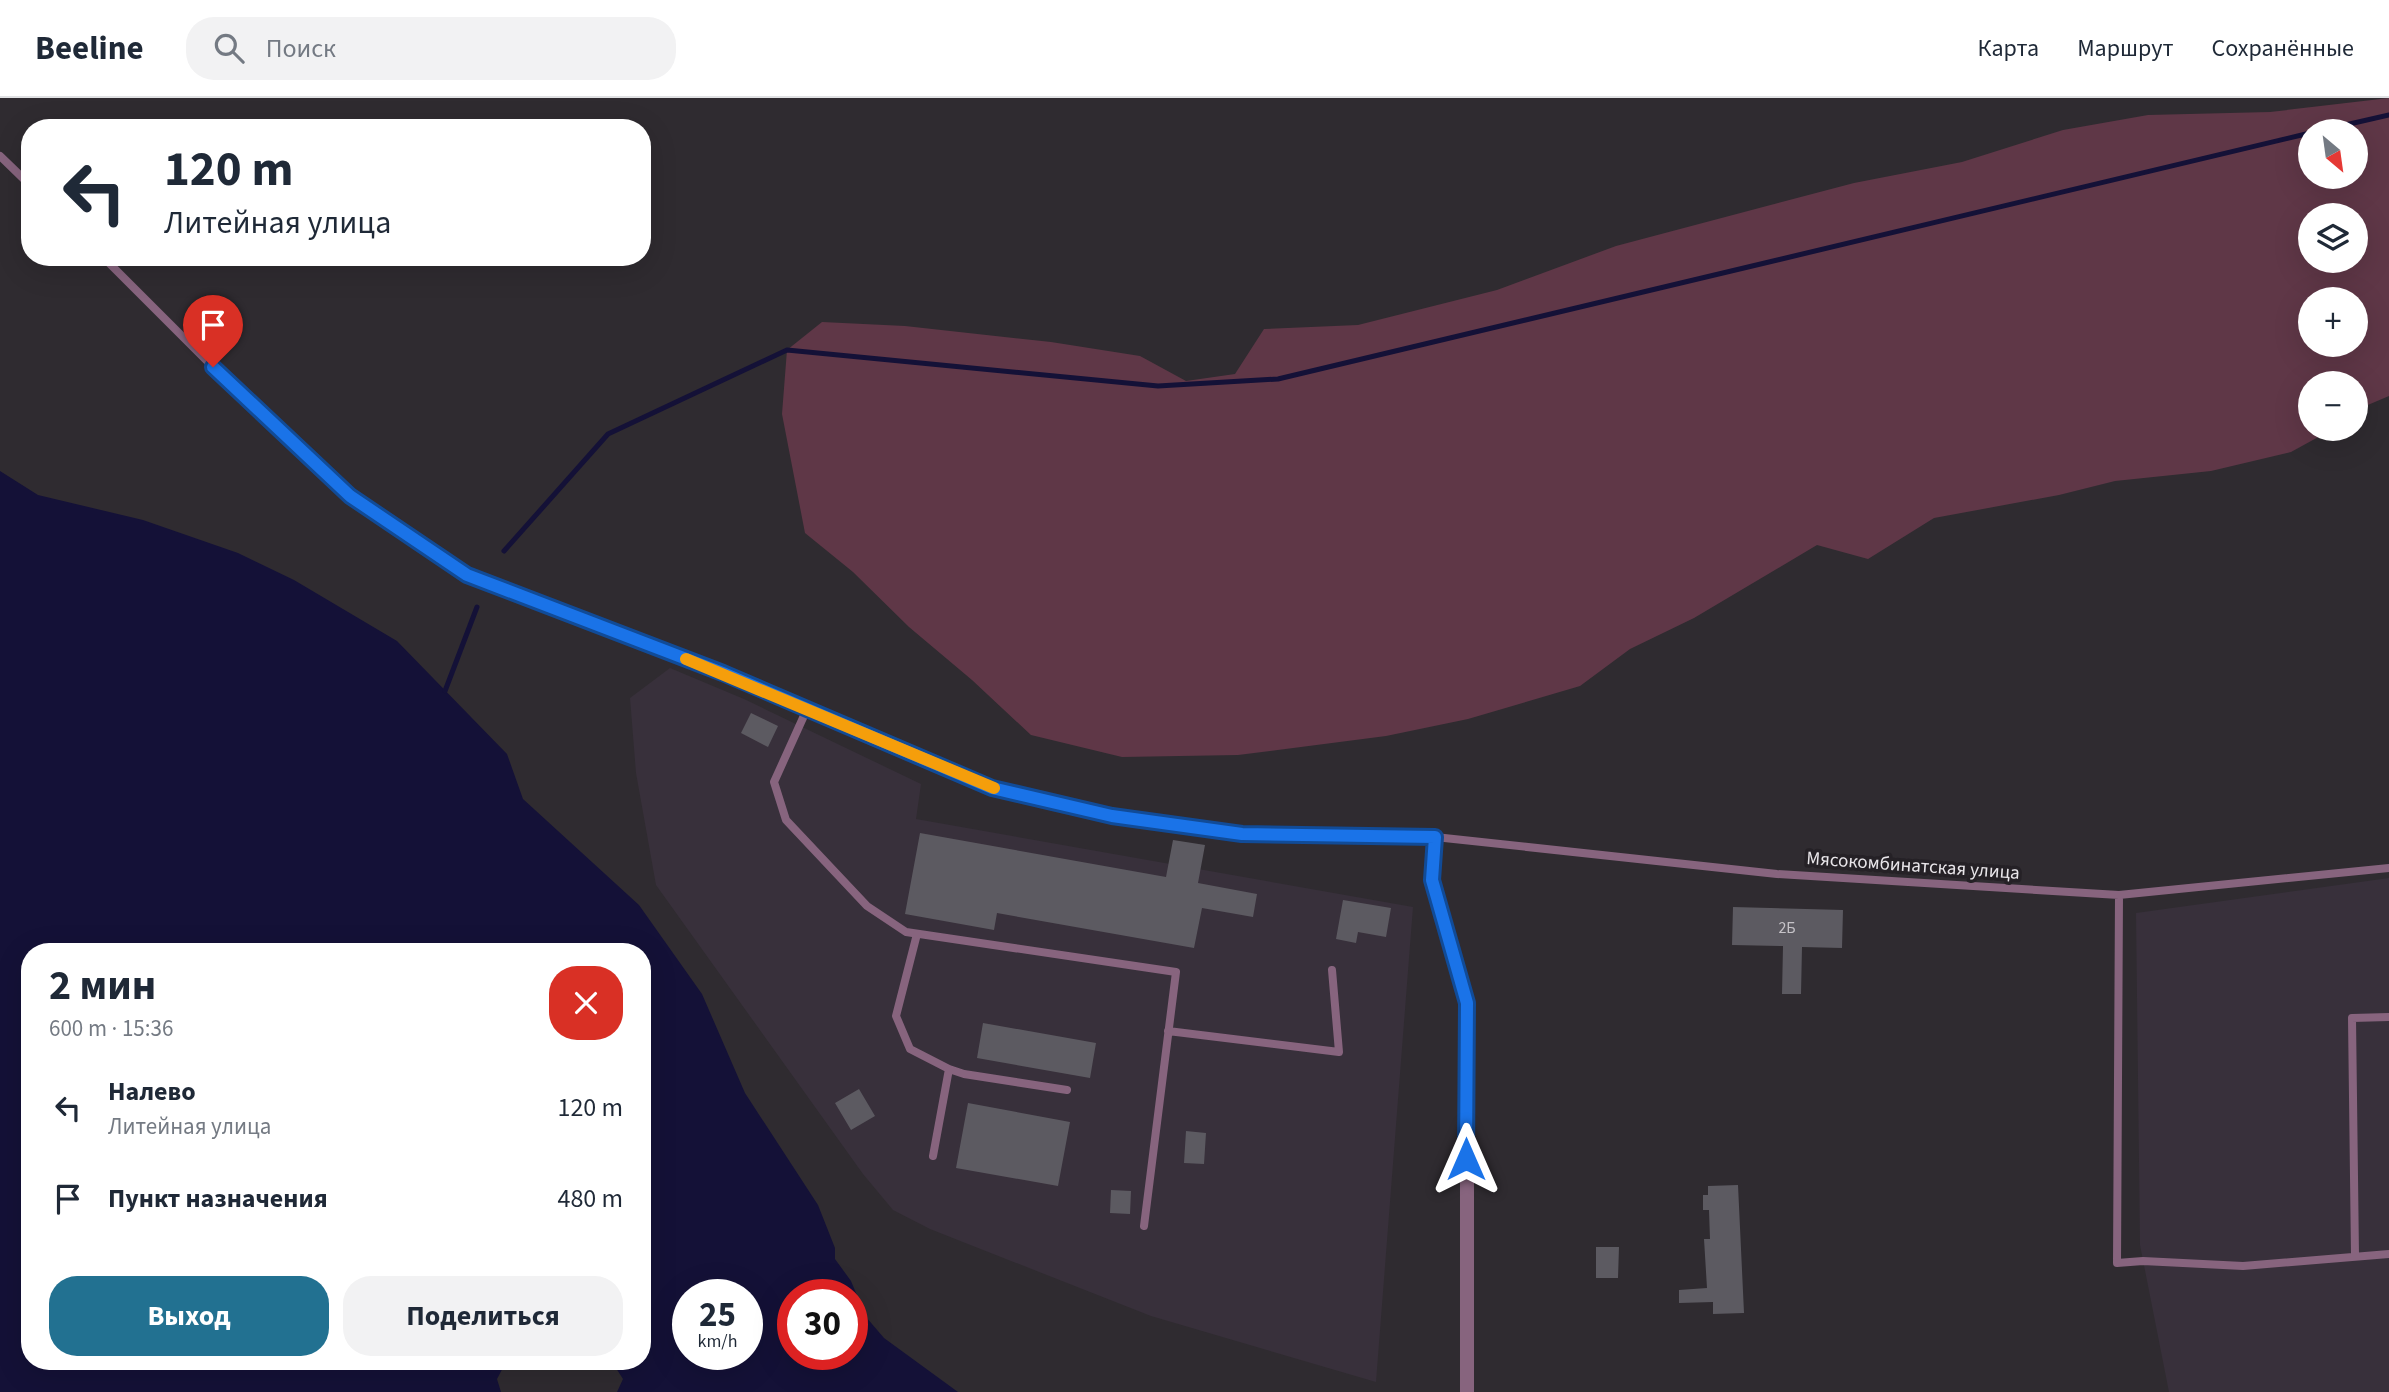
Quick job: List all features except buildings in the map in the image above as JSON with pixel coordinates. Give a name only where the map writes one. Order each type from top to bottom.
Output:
[{"type":"street","points":[[1435,837],[1432,880],[1467,1003],[1467,1392]]},
{"type":"lane","points":[[0,156],[21,176]]},
{"type":"lane","name":"Мясокомбинатская улица","points":[[112,266],[213,367],[350,496],[467,575],[723,673],[992,788],[1112,816],[1242,834],[1435,837],[1777,874],[2119,895],[2389,868]]},
{"type":"lane","points":[[807,709],[774,782],[786,820],[867,906],[906,932],[1176,972],[1144,1227]]},
{"type":"lane","points":[[2119,895],[2117,1263],[2143,1261],[2243,1266],[2389,1254]]},
{"type":"lane","points":[[918,934],[896,1016],[909,1049],[964,1074],[1067,1090]]},
{"type":"lane","points":[[1168,1031],[1339,1052],[1332,970]]},
{"type":"lane","points":[[2355,1256],[2352,1018],[2389,1017]]},
{"type":"lane","points":[[933,1156],[949,1069]]},
{"type":"shaded area","points":[[2389,98],[2389,396],[2368,405],[2368,371],[2298,371],[2298,441],[2311,441],[2291,452],[2211,471],[2115,481],[2059,495],[1934,518],[1868,559],[1817,545],[1694,618],[1630,649],[1580,686],[1468,719],[1386,736],[1238,755],[1122,757],[1031,735],[909,627],[853,572],[805,533],[782,414],[787,350],[822,322],[905,326],[1051,342],[1140,356],[1186,381],[1235,374],[1264,329],[1358,325],[1497,290],[1616,246],[1854,183],[1962,162],[2063,130],[2148,115],[2270,112]]},
{"type":"shaded area","points":[[0,471],[38,495],[143,520],[238,553],[294,580],[397,641],[507,754],[523,799],[639,905],[702,994],[745,1093],[818,1205],[835,1248],[835,1259],[850,1279],[777,1279],[777,1370],[868,1370],[868,1319],[884,1338],[958,1392],[617,1392],[623,1379],[617,1370],[651,1370],[651,943],[21,943],[21,1370],[502,1370],[497,1379],[501,1392],[0,1392]]},
{"type":"shaded area","points":[[670,668],[744,699],[921,784],[916,819],[1413,907],[1376,1382],[1151,1316],[930,1229],[893,1210],[863,1174],[656,885],[636,773],[630,698]]},
{"type":"shaded area","points":[[2389,878],[2389,1392],[2169,1392],[2140,1245],[2136,913]]},
{"type":"waterway","points":[[2368,120],[2389,115]]},
{"type":"waterway","points":[[504,551],[608,434],[787,350],[1158,386],[1278,379],[2298,136]]},
{"type":"waterway","points":[[445,691],[477,607]]},
{"type":"slow traffic","points":[[686,659],[994,788]]},
{"type":"route","points":[[213,367],[350,496],[467,575],[723,673],[992,788],[1112,816],[1242,834],[1435,837],[1432,880],[1467,1003],[1466,1159]]}]
